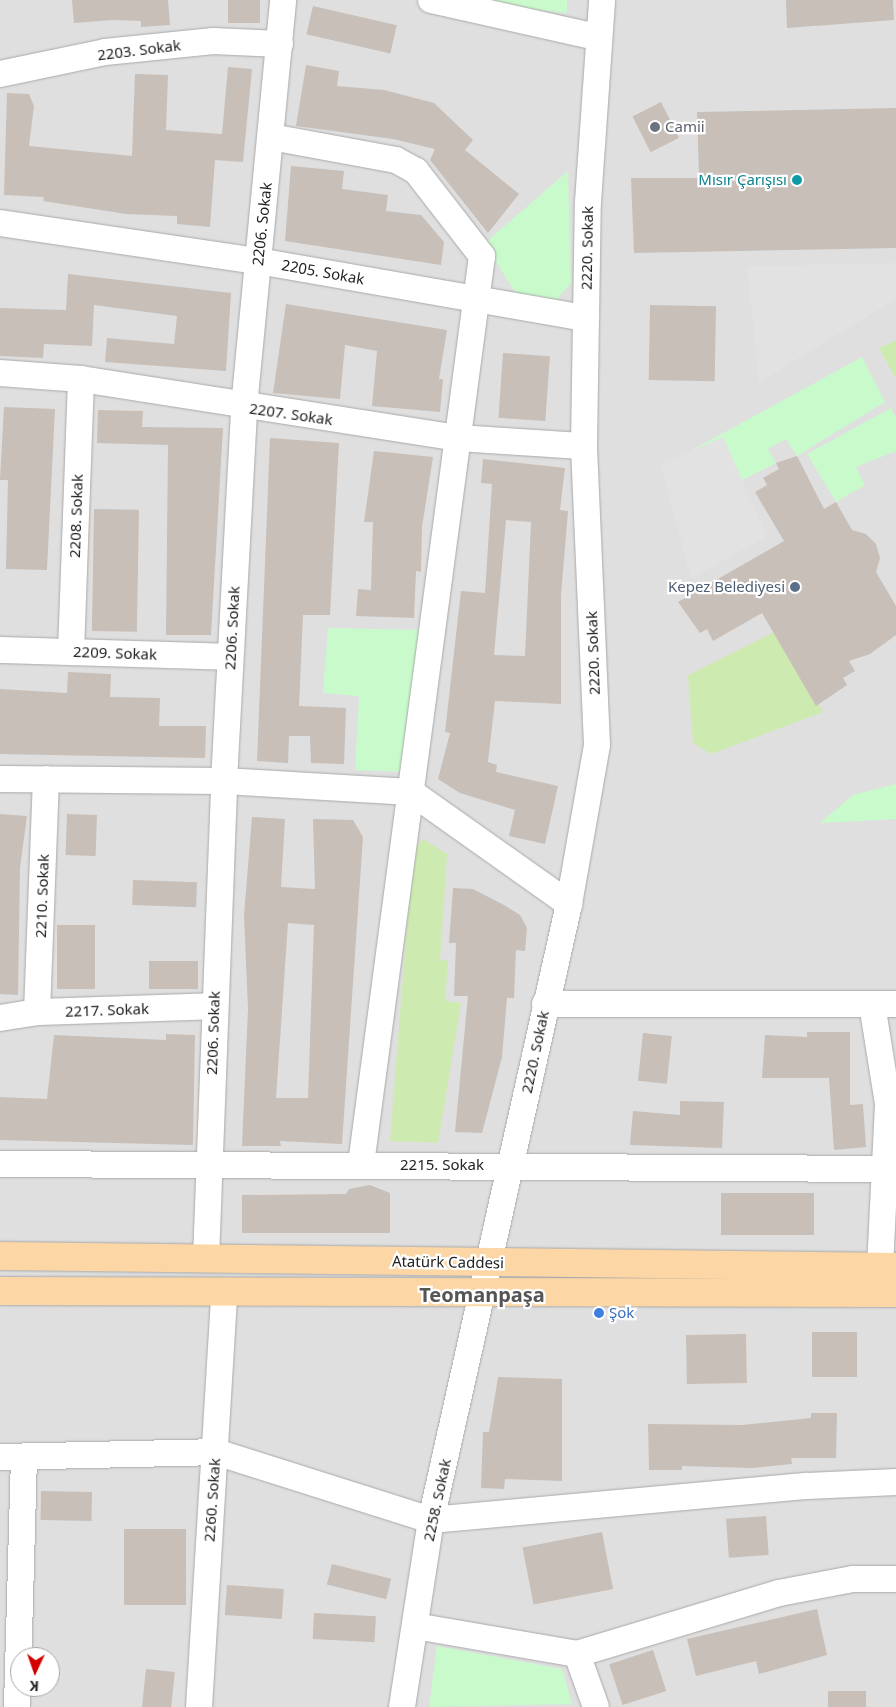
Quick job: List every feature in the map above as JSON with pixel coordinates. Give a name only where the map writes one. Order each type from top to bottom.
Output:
[{"type":"main road","name":"Atatürk Caddesi","points":[[0,1256],[888,1268]]},
{"type":"main road","points":[[0,1291],[482,1295],[896,1293]]},
{"type":"street","name":"2206. Sokak","points":[[206,1258],[208,1163],[224,781],[244,407],[283,0]]},
{"type":"street","points":[[430,0],[596,37]]},
{"type":"street","name":"2220. Sokak","points":[[482,1295],[492,1263],[510,1165],[569,904],[597,745],[584,446],[586,318],[596,37],[602,0]]},
{"type":"street","name":"2203. Sokak","points":[[0,74],[105,52],[193,43],[280,44]]},
{"type":"street","points":[[270,137],[396,160],[416,171],[482,256],[478,299],[361,1164]]},
{"type":"street","name":"2205. Sokak","points":[[0,224],[258,261],[586,318]]},
{"type":"street","name":"2207. Sokak","points":[[0,374],[82,379],[244,407],[459,438],[584,446]]},
{"type":"street","name":"2208. Sokak","points":[[71,652],[82,379]]},
{"type":"street","name":"2209. Sokak","points":[[0,650],[230,657]]},
{"type":"street","points":[[0,778],[224,781],[411,792],[569,904]]},
{"type":"street","name":"2210. Sokak","points":[[37,1012],[46,779]]},
{"type":"street","points":[[545,1004],[884,1004],[888,1104],[884,1169],[888,1268]]},
{"type":"street","name":"2217. Sokak","points":[[0,1018],[37,1012],[214,1006]]},
{"type":"street","name":"2215. Sokak","points":[[0,1164],[208,1163],[884,1169]]},
{"type":"street","name":"2260. Sokak","points":[[199,1707],[216,1452],[224,1293]]},
{"type":"street","name":"2258. Sokak","points":[[402,1707],[431,1520],[482,1295]]},
{"type":"street","points":[[17,1707],[9,1641],[12,1457],[216,1452],[431,1520],[807,1486],[896,1482]]},
{"type":"street","points":[[415,1626],[577,1654],[779,1593],[853,1579],[896,1578]]},
{"type":"street","points":[[577,1654],[596,1707]]},
{"type":"shaded area","points":[[0,0],[896,0],[896,1707],[0,1707]]},
{"type":"shaded area","points":[[896,263],[896,299],[759,382],[747,266]]},
{"type":"shaded area","points":[[723,437],[767,536],[691,579],[661,464]]},
{"type":"green space","points":[[473,0],[567,0],[567,13],[490,4]]},
{"type":"green space","points":[[568,171],[571,283],[556,300],[516,294],[485,243]]},
{"type":"green space","points":[[896,340],[896,379],[879,348]]},
{"type":"green space","points":[[862,357],[885,402],[797,456],[786,439],[768,449],[776,463],[742,480],[726,445],[694,449]]},
{"type":"green space","points":[[891,408],[896,418],[896,451],[856,467],[865,485],[836,502],[807,454]]},
{"type":"green space","points":[[328,628],[423,630],[405,772],[355,770],[359,696],[323,693]]},
{"type":"green space","points":[[780,629],[823,712],[711,754],[693,743],[688,675]]},
{"type":"green space","points":[[896,784],[896,819],[820,823],[853,795]]},
{"type":"green space","points":[[423,839],[447,854],[440,961],[448,960],[445,1001],[461,1003],[438,1143],[390,1141],[413,850]]},
{"type":"green space","points":[[437,1646],[562,1669],[572,1704],[429,1707]]},
{"type":"building","points":[[72,0],[168,0],[170,25],[141,27],[141,21],[112,20],[74,23]]},
{"type":"building","points":[[228,0],[260,0],[260,23],[228,23]]},
{"type":"building","points":[[786,0],[893,0],[894,20],[787,28]]},
{"type":"building","points":[[313,6],[397,25],[390,54],[306,34]]},
{"type":"building","points":[[306,65],[339,71],[337,86],[384,90],[434,103],[473,140],[465,150],[519,194],[488,233],[430,160],[435,149],[393,139],[296,126]]},
{"type":"building","points":[[228,67],[252,69],[243,162],[215,160],[210,227],[177,224],[177,216],[126,214],[43,201],[44,197],[4,195],[7,93],[29,94],[34,106],[29,146],[132,156],[135,74],[168,75],[166,130],[222,134]]},
{"type":"building","name":"Camii","points":[[661,102],[679,138],[651,152],[632,117]]},
{"type":"building","name":"Mısır Çarışısı","points":[[896,108],[896,248],[634,253],[631,178],[699,178],[697,112]]},
{"type":"building","points":[[291,166],[344,171],[342,189],[388,195],[386,211],[421,215],[444,242],[441,265],[285,241]]},
{"type":"building","points":[[68,274],[231,293],[226,371],[105,362],[107,338],[174,344],[177,316],[94,305],[92,346],[44,344],[43,358],[0,356],[0,308],[66,310]]},
{"type":"building","points":[[286,304],[447,330],[439,379],[443,379],[440,412],[372,406],[377,351],[345,345],[340,399],[273,393]]},
{"type":"building","points":[[650,305],[716,306],[715,381],[649,380]]},
{"type":"building","points":[[503,353],[550,356],[545,421],[498,418]]},
{"type":"building","points":[[4,407],[55,409],[47,570],[6,569],[8,480],[0,480]]},
{"type":"building","points":[[98,410],[143,411],[142,427],[223,428],[211,635],[166,635],[168,445],[97,443]]},
{"type":"building","points":[[270,438],[339,443],[330,615],[303,615],[299,706],[346,708],[344,764],[311,763],[310,736],[289,736],[288,763],[257,761]]},
{"type":"building","points":[[374,451],[433,457],[422,527],[421,572],[416,571],[414,618],[356,616],[358,589],[371,590],[373,522],[364,522]]},
{"type":"building","name":"Kepez Belediyesi","points":[[797,456],[824,509],[836,502],[852,530],[866,534],[876,544],[880,558],[876,572],[896,606],[896,635],[870,654],[849,661],[855,671],[843,678],[847,685],[816,706],[762,613],[713,641],[707,629],[700,633],[678,602],[784,541],[755,492],[767,485],[763,478],[779,469],[776,463]]},
{"type":"building","points":[[483,459],[565,468],[560,510],[568,511],[561,595],[561,704],[495,701],[488,762],[497,765],[496,772],[558,786],[545,844],[509,836],[515,810],[460,793],[438,779],[450,733],[445,732],[461,591],[485,593],[492,484],[481,483]],"holes":[[[506,520],[531,522],[525,656],[494,655]]]},
{"type":"building","points":[[94,509],[139,510],[137,632],[92,631]]},
{"type":"building","points":[[68,672],[111,674],[110,697],[160,698],[159,726],[206,726],[205,758],[0,754],[0,689],[67,693]]},
{"type":"building","points":[[0,814],[27,816],[20,868],[18,995],[0,994]]},
{"type":"building","points":[[67,814],[97,815],[96,856],[66,855]]},
{"type":"building","points":[[252,817],[285,819],[281,887],[315,889],[313,819],[353,820],[363,837],[342,1144],[280,1141],[281,1146],[242,1146],[248,1009],[244,915]],"holes":[[[288,923],[314,925],[308,1098],[276,1098]]]},
{"type":"building","points":[[133,880],[197,882],[196,907],[132,905]]},
{"type":"building","points":[[453,888],[473,889],[504,905],[520,915],[527,928],[525,951],[516,950],[514,998],[507,998],[502,1057],[482,1133],[455,1132],[468,996],[454,996],[456,943],[449,943]]},
{"type":"building","points":[[57,925],[95,925],[95,989],[57,989]]},
{"type":"building","points":[[149,961],[198,961],[198,989],[149,989]]},
{"type":"building","points":[[807,1032],[850,1032],[850,1105],[863,1104],[866,1147],[834,1150],[829,1078],[762,1078],[765,1035],[807,1037]]},
{"type":"building","points":[[643,1033],[672,1036],[667,1084],[638,1081]]},
{"type":"building","points":[[166,1034],[195,1035],[193,1145],[0,1140],[0,1097],[47,1099],[54,1035],[166,1040]]},
{"type":"building","points":[[680,1101],[724,1102],[722,1148],[630,1145],[633,1111],[680,1115]]},
{"type":"building","points":[[370,1185],[390,1193],[390,1233],[242,1233],[242,1195],[346,1194],[349,1189]]},
{"type":"building","points":[[721,1193],[814,1193],[814,1235],[721,1235]]},
{"type":"building","points":[[812,1332],[857,1332],[857,1377],[812,1377]]},
{"type":"building","points":[[746,1334],[747,1383],[687,1384],[686,1335]]},
{"type":"building","points":[[498,1377],[562,1379],[562,1481],[505,1479],[504,1489],[481,1488],[483,1432],[489,1432]]},
{"type":"building","points":[[811,1413],[837,1413],[836,1458],[791,1458],[792,1464],[752,1468],[682,1466],[682,1470],[649,1470],[648,1424],[742,1425],[811,1418]]},
{"type":"building","points":[[41,1491],[92,1492],[91,1521],[40,1520]]},
{"type":"building","points":[[766,1516],[769,1555],[729,1558],[726,1519]]},
{"type":"building","points":[[124,1529],[186,1529],[186,1605],[124,1605]]},
{"type":"building","points":[[602,1532],[613,1589],[534,1604],[522,1547]]},
{"type":"building","points":[[332,1564],[391,1579],[386,1599],[327,1584]]},
{"type":"building","points":[[227,1585],[284,1589],[282,1619],[225,1615]]},
{"type":"building","points":[[817,1609],[827,1655],[759,1674],[756,1661],[696,1676],[687,1639]]},
{"type":"building","points":[[314,1613],[376,1616],[375,1642],[313,1639]]},
{"type":"building","points":[[653,1650],[666,1691],[623,1705],[609,1664]]},
{"type":"building","points":[[146,1669],[175,1672],[171,1707],[142,1707]]},
{"type":"building","points":[[828,1691],[866,1691],[866,1707],[828,1707]]},
{"type":"place","name":"Camii","points":[[655,127]]},
{"type":"place","name":"Mısır Çarışısı","points":[[797,180]]},
{"type":"place","name":"Kepez Belediyesi","points":[[795,587]]},
{"type":"place","name":"Şok","points":[[599,1313]]},
{"type":"district","name":"Teomanpaşa","points":[[482,1294]]}]
